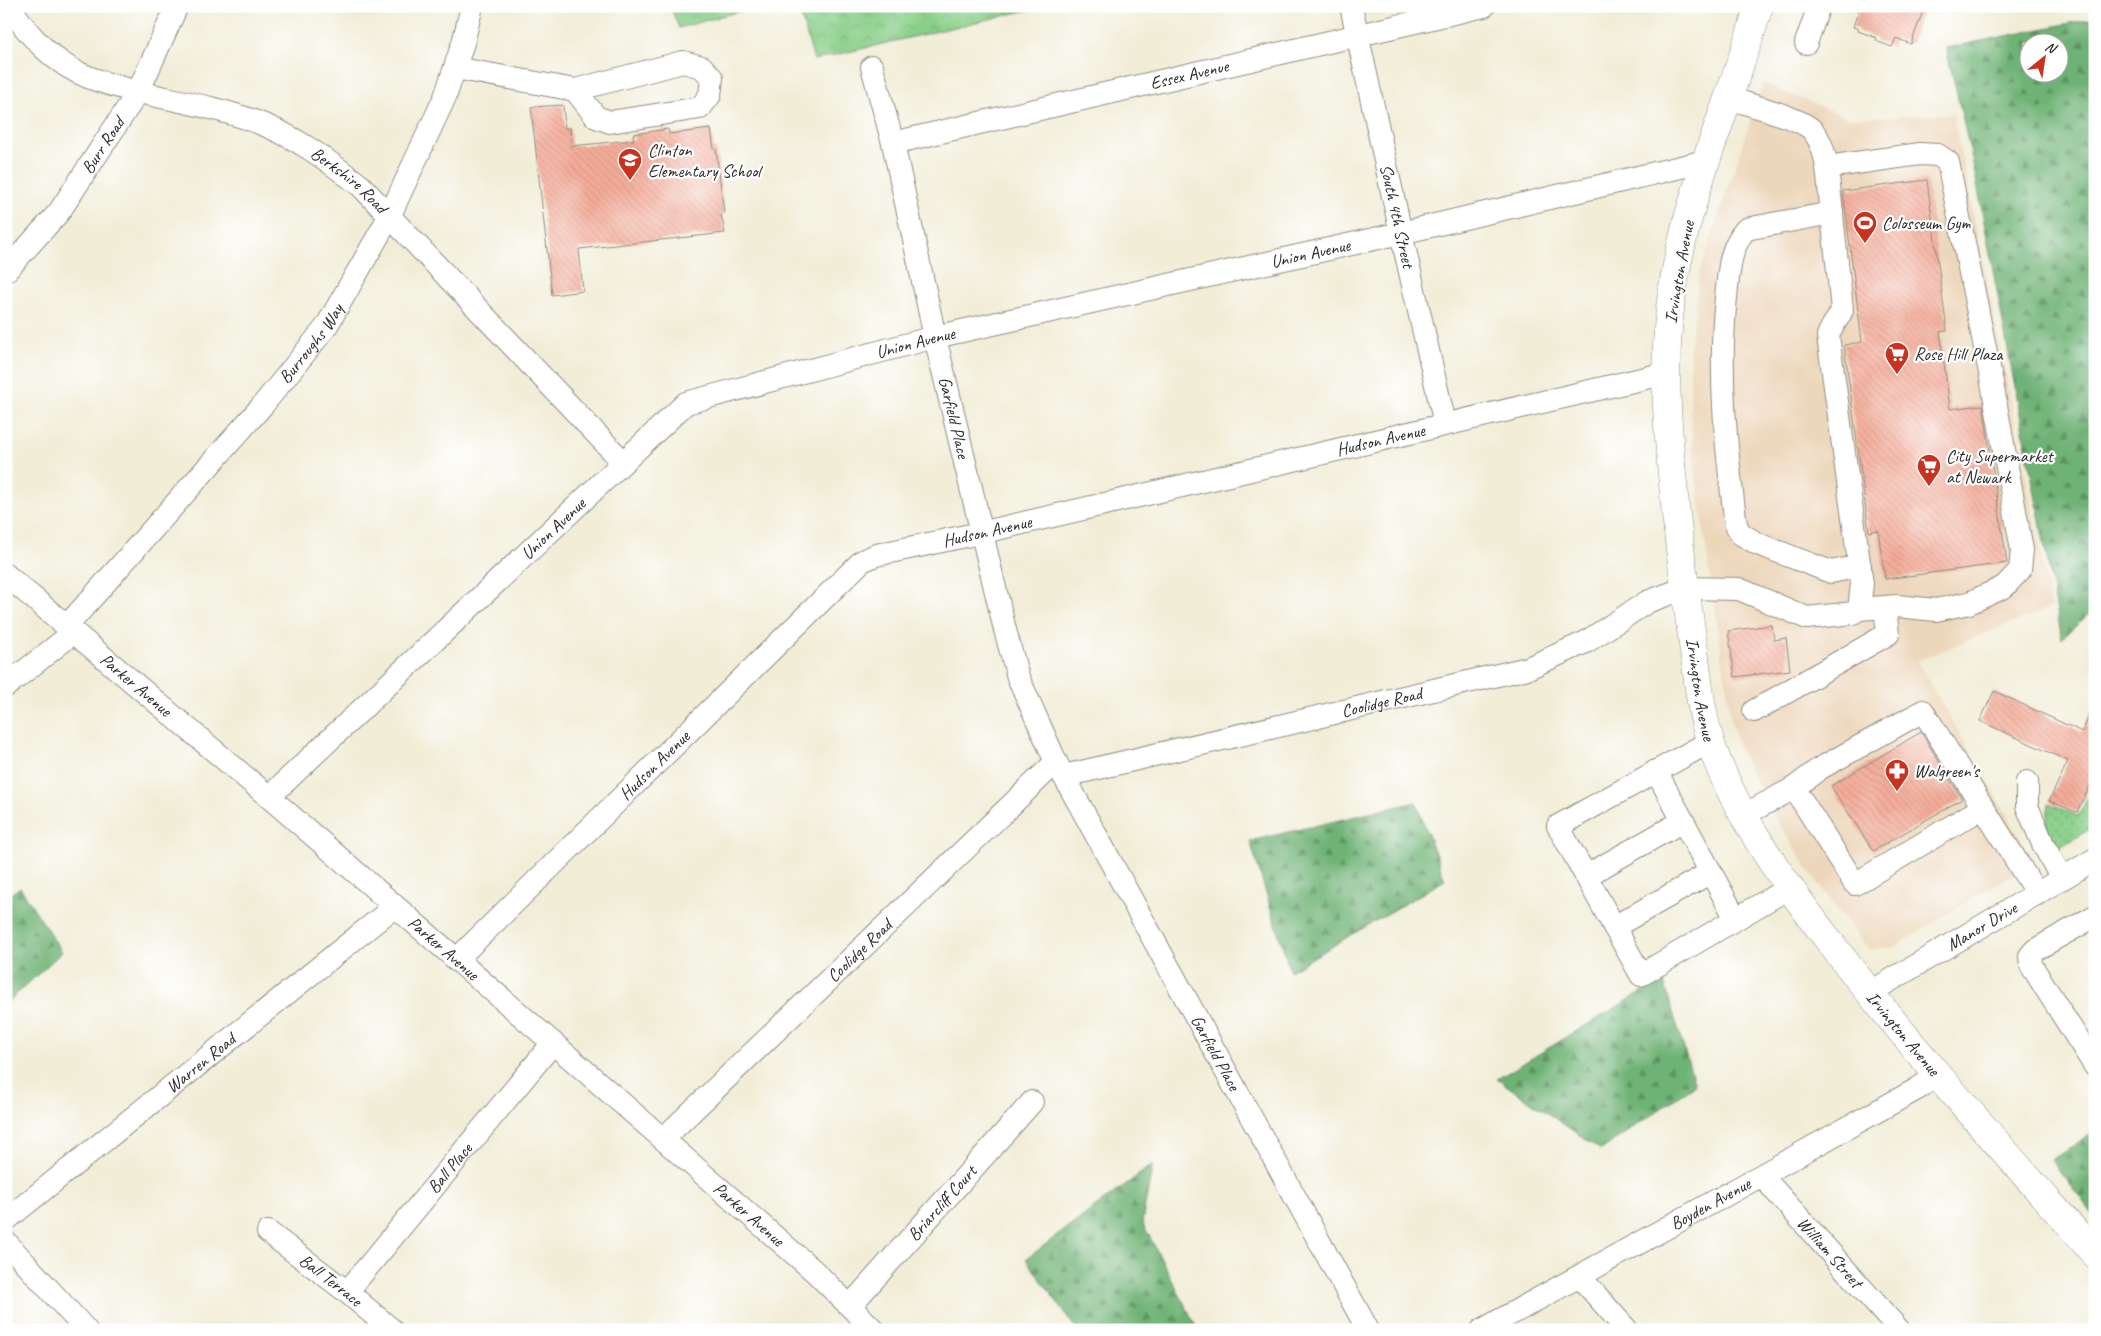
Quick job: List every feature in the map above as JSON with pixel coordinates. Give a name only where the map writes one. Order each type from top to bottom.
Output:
[{"type":"main road","name":"Irvington Avenue","points":[[1758,6],[1746,49],[1706,161],[1683,237],[1673,286],[1667,373],[1671,468],[1685,588],[1700,696],[1710,741],[1722,773],[1744,815],[1790,887],[1869,993],[1937,1075],[2095,1254]]},
{"type":"street","name":"Berkshire Road","points":[[10,6],[22,26],[60,62],[86,76],[138,92],[252,120],[282,132],[309,148],[360,186],[623,462]]},
{"type":"street","name":"Burr Road","points":[[6,271],[59,212],[138,92],[177,6]]},
{"type":"street","name":"Burroughs Way","points":[[6,686],[69,630],[262,406],[326,327],[389,217],[445,97],[472,6]]},
{"type":"street","name":"South 4th Street","points":[[1352,6],[1400,233],[1445,424]]},
{"type":"street","name":"Essex Avenue","points":[[893,143],[1484,6]]},
{"type":"street","points":[[1806,43],[1819,6]]},
{"type":"street","points":[[455,68],[575,90],[683,62],[702,67],[712,78],[710,95],[700,108],[610,122],[596,117],[575,90]]},
{"type":"street","name":"Garfield Place","points":[[872,67],[893,143],[980,533],[1018,677],[1060,769],[1368,1330]]},
{"type":"street","points":[[1728,98],[1798,121],[1812,129],[1822,145],[1827,167],[1842,310],[1839,318],[1831,325],[1828,336],[1860,566],[1862,584],[1859,609]]},
{"type":"street","points":[[1685,588],[1739,589],[1807,618],[1853,613],[1859,609],[1897,606],[1936,610],[1969,603],[2004,587],[2020,570],[2022,550],[1992,383],[1948,162],[1938,155],[1920,154],[1827,167]]},
{"type":"street","name":"Union Avenue","points":[[269,798],[686,403],[935,337],[1400,233],[1706,161]]},
{"type":"street","points":[[1832,213],[1746,229],[1737,238],[1729,263],[1722,335],[1725,441],[1736,525],[1741,534],[1758,544],[1831,572],[1860,566]]},
{"type":"street","name":"Hudson Avenue","points":[[456,960],[862,561],[876,555],[980,533],[1667,373]]},
{"type":"street","name":"Parker Avenue","points":[[6,575],[269,798],[553,1043],[814,1271],[874,1330]]},
{"type":"street","name":"Coolidge Road","points":[[662,1139],[1060,769],[1528,668],[1586,642],[1647,602],[1685,588]]},
{"type":"street","points":[[1754,711],[1888,634],[1885,607]]},
{"type":"street","points":[[1744,815],[1794,788],[1819,769],[1923,711],[2037,894]]},
{"type":"street","points":[[1710,741],[1558,826],[1641,974],[1790,887]]},
{"type":"street","points":[[1656,772],[1736,919]]},
{"type":"street","points":[[2027,782],[2026,806],[2043,844],[2062,879]]},
{"type":"street","points":[[1794,788],[1855,884],[1982,808]]},
{"type":"street","points":[[1586,876],[1683,821]]},
{"type":"street","name":"Manor Drive","points":[[1869,993],[2095,859]]},
{"type":"street","points":[[1614,927],[1711,872]]},
{"type":"street","name":"Warren Road","points":[[6,1220],[394,907]]},
{"type":"street","points":[[2095,916],[2035,950],[2030,956],[2031,965],[2095,1066]]},
{"type":"street","name":"Ball Place","points":[[347,1292],[553,1043]]},
{"type":"street","name":"Boyden Avenue","points":[[1482,1330],[1762,1176],[1919,1088],[1937,1075]]},
{"type":"street","name":"Briarcliff Court","points":[[850,1306],[1032,1102]]},
{"type":"street","name":"William Street","points":[[1762,1176],[1899,1330]]},
{"type":"street","name":"Ball Terrace","points":[[268,1232],[347,1292],[392,1330]]},
{"type":"street","points":[[6,1242],[86,1330]]},
{"type":"street","points":[[1580,1277],[1627,1330]]},
{"type":"shaded area","points":[[1763,83],[1849,118],[1953,114],[2052,607],[1917,661],[2034,861],[1892,948],[1868,949],[1818,884],[1776,819],[1738,747],[1731,719],[1695,472],[1690,412],[1690,348],[1699,274]]},
{"type":"green space","points":[[670,6],[758,6],[679,28]]},
{"type":"green space","points":[[798,6],[1045,6],[814,60]]},
{"type":"green space","points":[[2095,18],[2095,608],[2062,639],[1973,163],[1946,48],[2018,34],[2018,82],[2068,82],[2068,32],[2025,32]]},
{"type":"green space","points":[[2095,784],[2095,826],[2057,849],[2046,828],[2049,803],[2078,816]]},
{"type":"green space","points":[[1416,802],[1445,880],[1290,971],[1250,841]]},
{"type":"green space","points":[[20,887],[62,952],[6,1004],[6,898]]},
{"type":"green space","points":[[1663,979],[1695,1085],[1601,1150],[1497,1079]]},
{"type":"green space","points":[[2095,1132],[2095,1217],[2051,1160]]},
{"type":"green space","points":[[1153,1164],[1142,1222],[1198,1330],[1077,1330],[1026,1259]]},
{"type":"building","points":[[1860,6],[1925,6],[1911,44],[1896,38],[1892,47],[1876,41],[1877,38],[1858,31],[1859,29],[1853,27]]},
{"type":"building","name":"Clinton Elementary School","points":[[563,105],[565,128],[570,128],[571,146],[634,140],[633,134],[668,129],[669,134],[711,129],[714,149],[716,149],[724,213],[721,214],[725,233],[579,249],[583,291],[552,295],[531,107]]},
{"type":"building","name":"Rose Hill Plaza","points":[[1927,180],[1947,331],[1940,332],[1950,409],[1983,405],[2007,563],[1885,579],[1878,530],[1869,532],[1844,345],[1862,342],[1843,191]]},
{"type":"building","points":[[1772,625],[1774,640],[1786,638],[1790,670],[1735,677],[1728,631]]},
{"type":"building","points":[[1994,691],[2082,732],[2095,703],[2095,776],[2077,812],[2049,801],[2068,761],[1980,721]]},
{"type":"building","name":"Walgreen's","points":[[1921,732],[1962,799],[1873,851],[1831,786]]},
{"type":"place","name":"Clinton Elementary School","points":[[630,181]]},
{"type":"place","name":"Colosseum Gym","points":[[1865,244]]},
{"type":"place","name":"Rose Hill Plaza","points":[[1897,375]]},
{"type":"place","name":"City Supermarket at Newark","points":[[1929,487]]},
{"type":"place","name":"Walgreen's","points":[[1897,792]]}]
